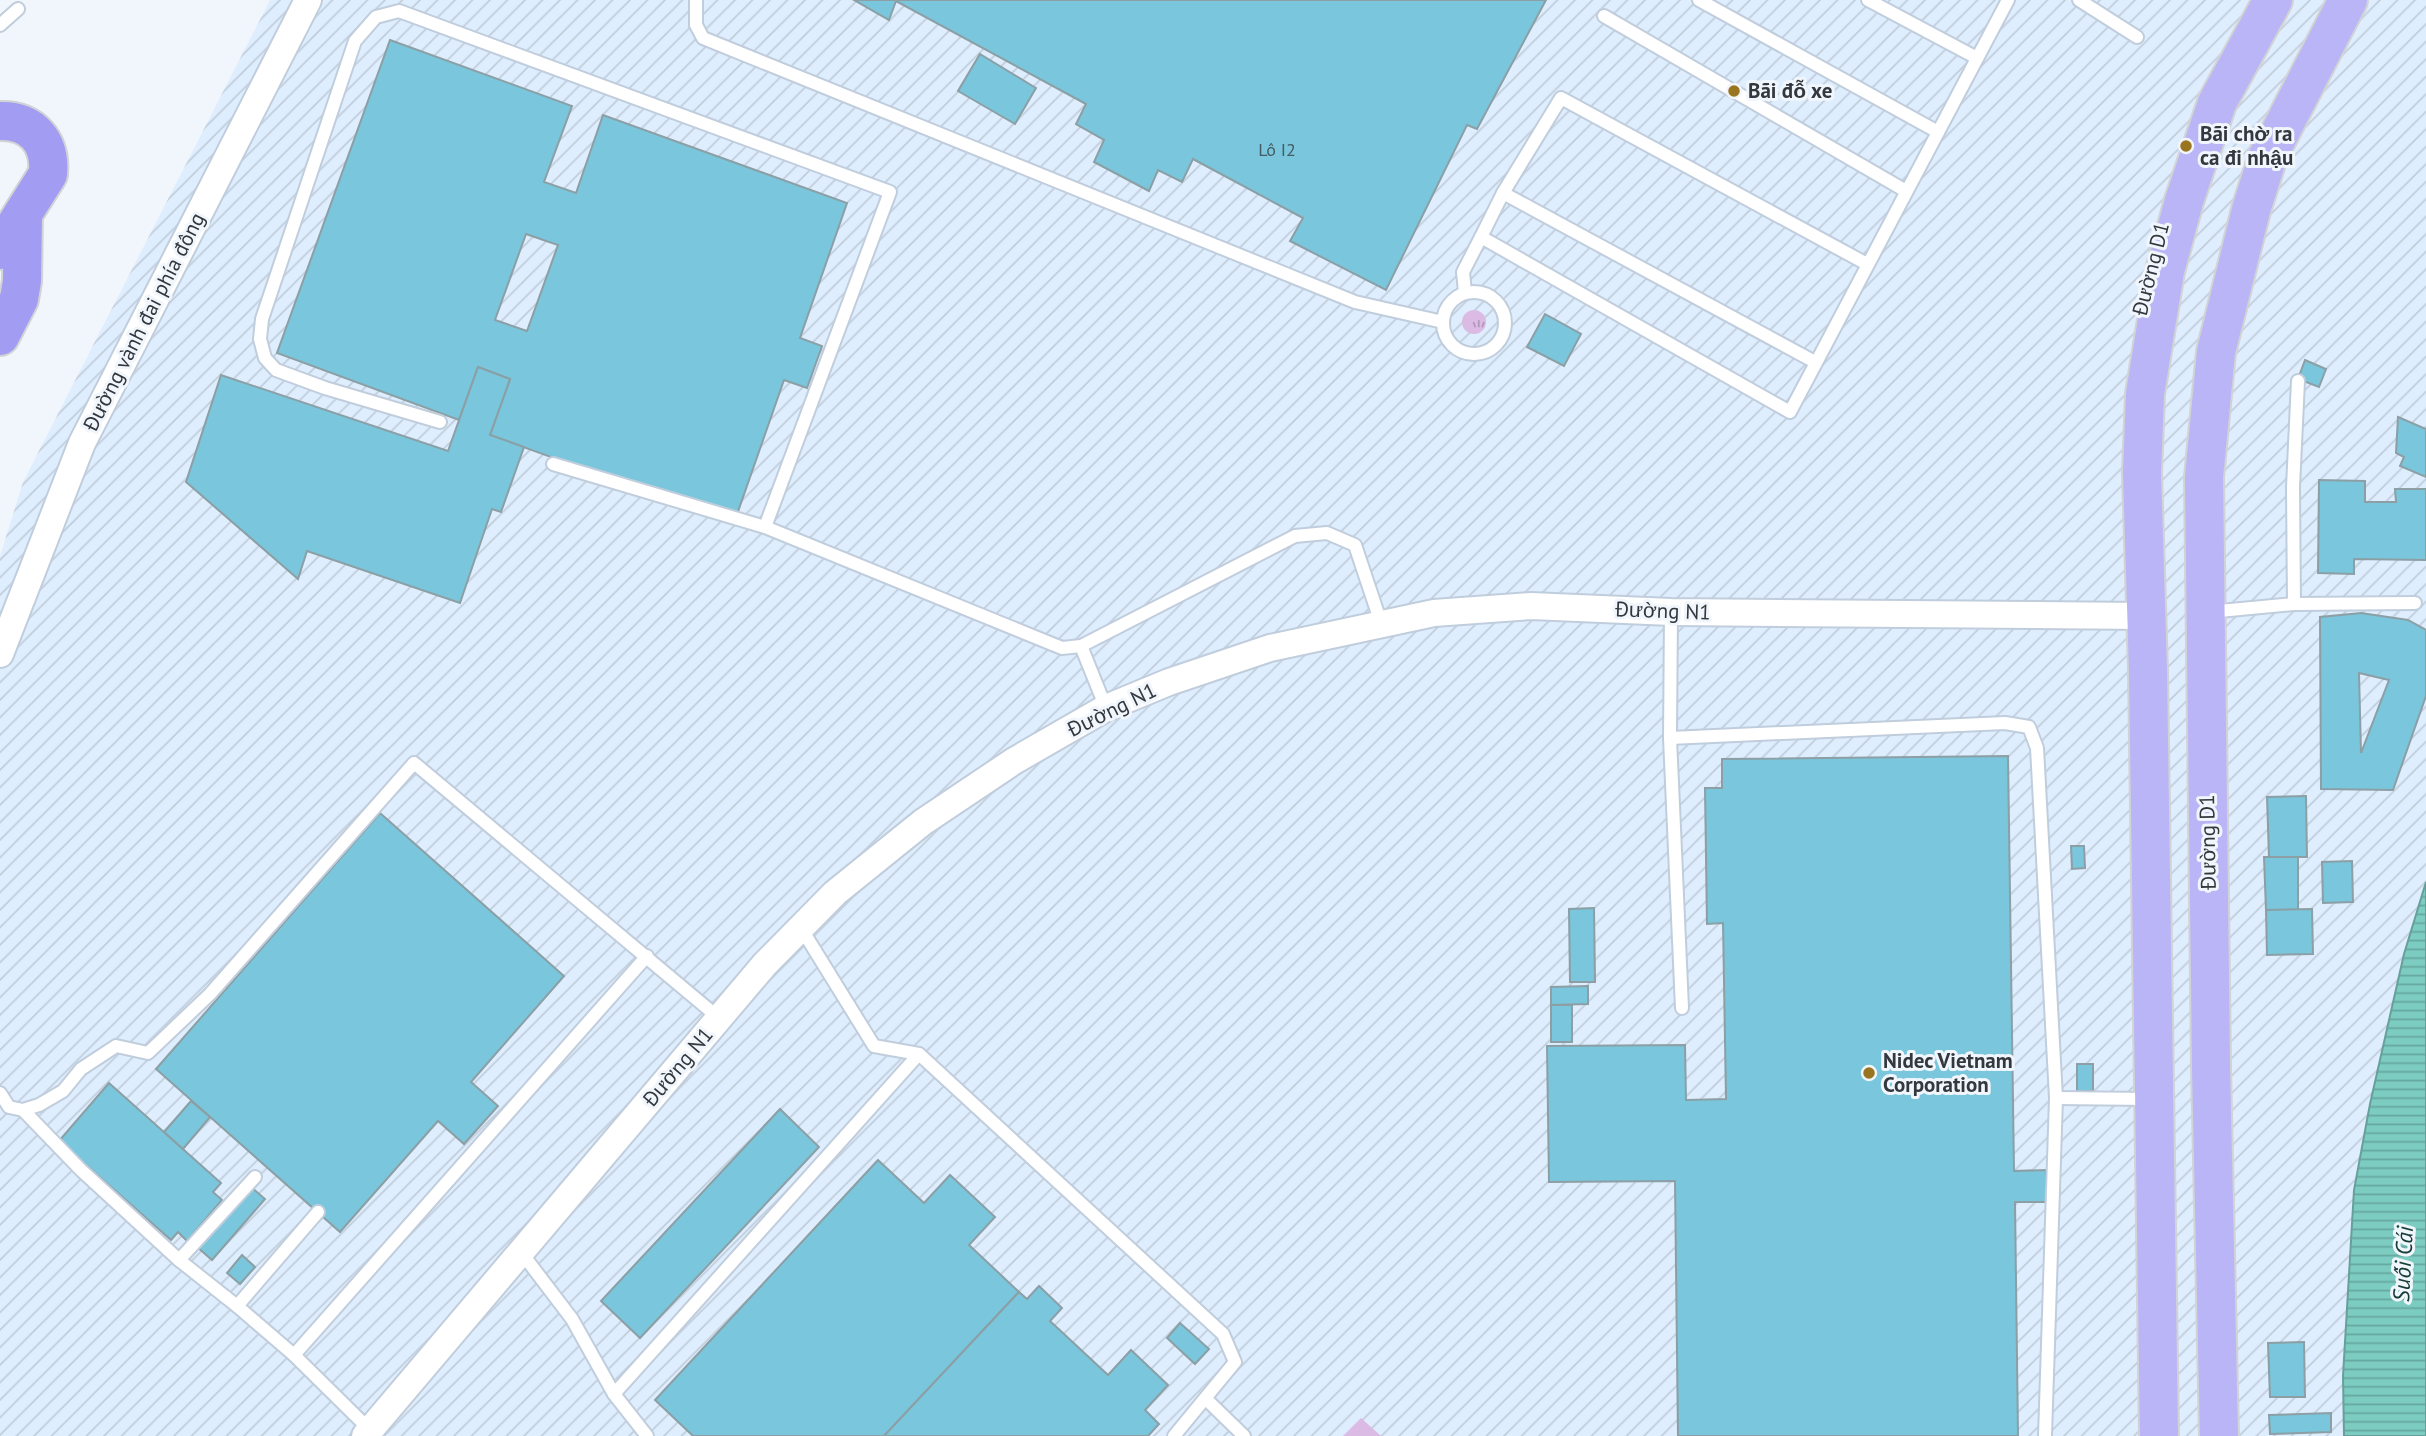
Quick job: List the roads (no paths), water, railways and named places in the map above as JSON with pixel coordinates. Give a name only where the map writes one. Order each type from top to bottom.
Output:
[{"type":"highway","points":[[0,121],[15,121],[28,126],[39,135],[50,160],[48,174],[0,250]]},
{"type":"highway","points":[[0,336],[19,299],[22,281],[23,214]]},
{"type":"main road","name":"Đường D1","points":[[2159,1436],[2147,616],[2142,473],[2145,394],[2165,271],[2184,201],[2217,103],[2273,0]]},
{"type":"main road","name":"Đường D1","points":[[2219,1436],[2204,477],[2217,352],[2251,210],[2268,156],[2348,0]]},
{"type":"main road","points":[[2147,616],[2205,612]]},
{"type":"main road","points":[[2154,1099],[2212,1097]]},
{"type":"main road","name":"Đường D1","points":[[2145,1436],[2139,1205],[2155,1173]]},
{"type":"street","name":"Đường vành đai phía đông","points":[[0,654],[82,443],[308,0]]},
{"type":"street","name":"Đường N1","points":[[368,1433],[765,964],[835,893],[923,822],[1014,761],[1106,708],[1169,682],[1270,648],[1434,613],[1531,606],[1671,612],[2147,616]]},
{"type":"lane","points":[[696,0],[696,25],[703,38],[1355,302],[1443,322]]},
{"type":"lane","points":[[1699,0],[1938,132]]},
{"type":"lane","points":[[1868,0],[1977,58]]},
{"type":"lane","points":[[1481,237],[1790,412],[2008,0]]},
{"type":"lane","points":[[2079,0],[2137,37]]},
{"type":"lane","points":[[0,25],[18,9]]},
{"type":"lane","points":[[440,422],[325,388],[276,370],[265,358],[260,339],[262,319],[355,41],[376,17],[399,11],[890,192],[765,527]]},
{"type":"lane","points":[[1604,16],[1906,191]]},
{"type":"lane","points":[[1465,292],[1464,272],[1503,192],[1562,99],[1867,264]]},
{"type":"lane","points":[[1503,192],[1815,362]]},
{"type":"lane","points":[[1465,292],[1484,293],[1500,305],[1505,323],[1499,342],[1483,353],[1464,353],[1448,341],[1443,322],[1449,304],[1465,292]]},
{"type":"lane","points":[[2294,604],[2293,487],[2298,381]]},
{"type":"lane","points":[[553,464],[765,527],[1062,648],[1081,646],[1295,536],[1327,533],[1355,545],[1381,623]]},
{"type":"lane","points":[[2205,612],[2294,604],[2415,603]]},
{"type":"lane","points":[[1671,612],[1670,738],[1682,1008]]},
{"type":"lane","points":[[1081,646],[1106,708]]},
{"type":"lane","points":[[1670,738],[2005,723],[2029,727],[2037,748],[2056,1098],[2045,1436]]},
{"type":"lane","points":[[0,1093],[9,1107],[23,1110],[39,1105],[63,1091],[81,1069],[117,1046],[148,1053],[211,994],[414,763],[719,1018]]},
{"type":"lane","points":[[801,928],[874,1046],[919,1054],[1223,1334],[1235,1362],[1174,1436]]},
{"type":"lane","points":[[294,1355],[647,956]]},
{"type":"lane","points":[[614,1394],[919,1054]]},
{"type":"lane","points":[[2056,1098],[2154,1099]]},
{"type":"lane","points":[[23,1110],[81,1170],[180,1260],[294,1355],[368,1433]]},
{"type":"lane","points":[[180,1260],[255,1177]]},
{"type":"lane","points":[[237,1306],[318,1212]]},
{"type":"lane","points":[[521,1252],[572,1319],[614,1394],[647,1436]]},
{"type":"lane","points":[[1206,1399],[1244,1436]]},
{"type":"water","name":"Suối Cái","points":[[2426,882],[2426,1436],[2344,1436],[2343,1376],[2354,1190],[2370,1104],[2404,954]]},
{"type":"place","name":"Bãi đỗ xe","points":[[1734,91]]},
{"type":"place","name":"Bãi chờ ra ca đi nhậu","points":[[2186,146]]},
{"type":"place","name":"Nidec Vietnam Corporation","points":[[1869,1073]]}]
